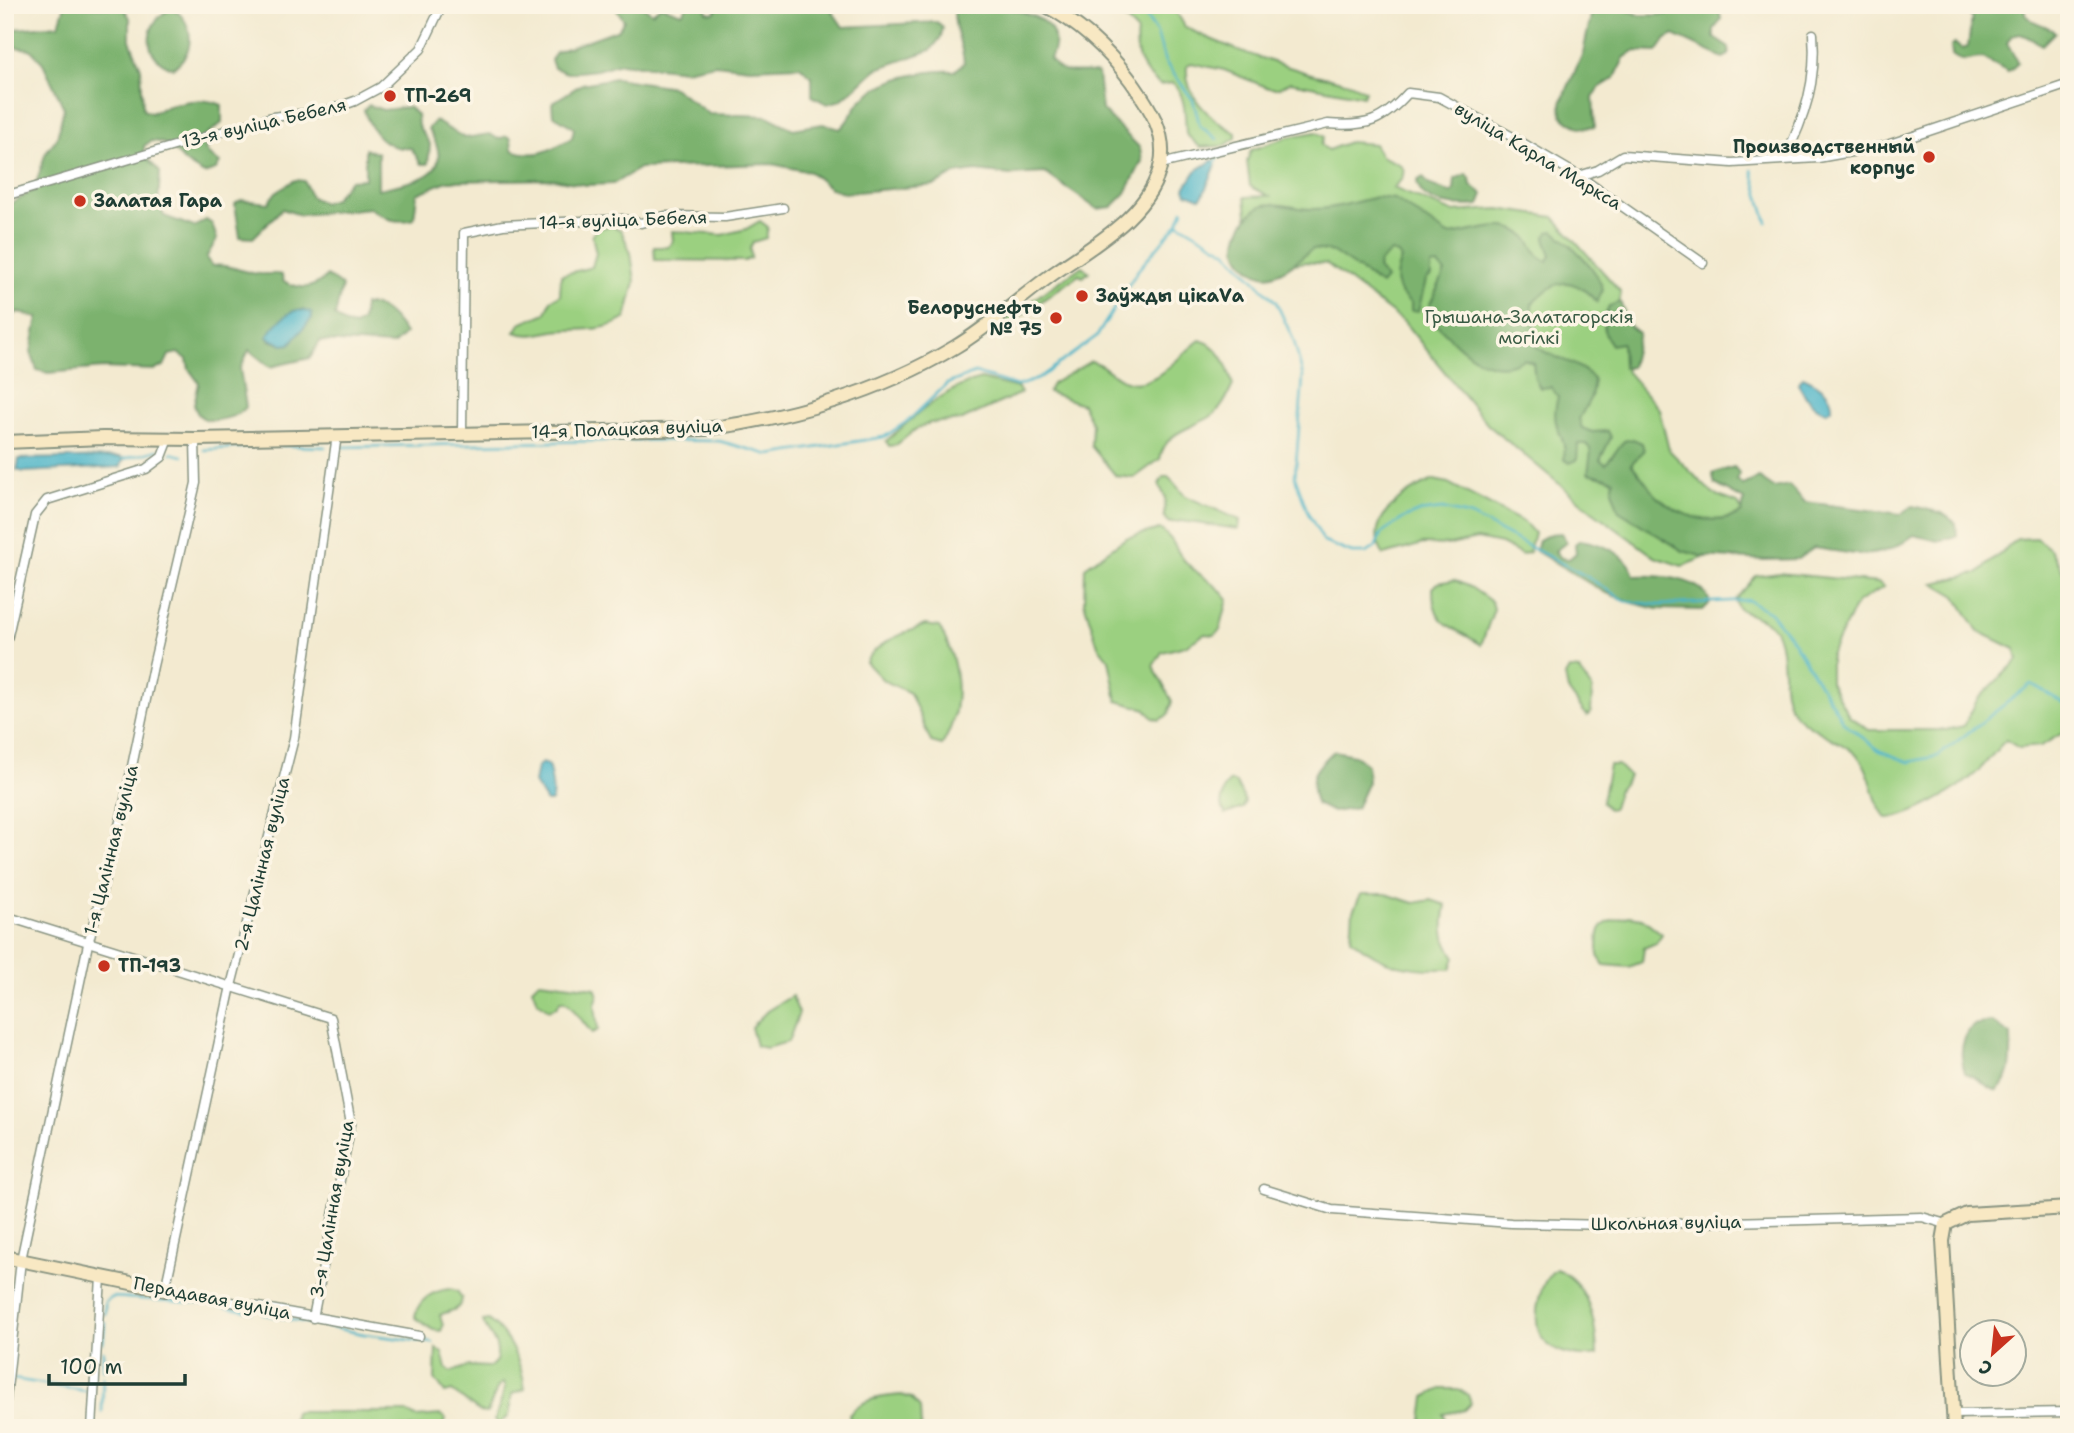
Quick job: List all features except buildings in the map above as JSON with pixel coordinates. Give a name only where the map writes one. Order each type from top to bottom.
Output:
[{"type":"main road","points":[[1044,5],[1089,36],[1124,72],[1154,116],[1160,135],[1161,164]]},
{"type":"main road","name":"14-я Полацкая вуліца","points":[[5,442],[103,438],[195,439],[651,431],[748,424],[816,405],[888,380],[957,346],[1108,235],[1147,195],[1161,164]]},
{"type":"main road","name":"Школьная вуліца","points":[[1946,1224],[1967,1214],[2069,1208]]},
{"type":"main road","points":[[1946,1224],[1943,1241],[1954,1428]]},
{"type":"main road","name":"Перадавая вуліца","points":[[5,1257],[165,1290]]},
{"type":"street","name":"13-я вуліца Бебеля","points":[[5,196],[272,117],[327,111],[355,101],[381,88],[421,49],[442,5]]},
{"type":"street","points":[[1784,159],[1811,96],[1815,59],[1813,34]]},
{"type":"street","points":[[1579,176],[1598,170],[1623,155],[1732,163],[1818,158],[1884,146],[2069,84]]},
{"type":"street","name":"вуліца Карла Маркса","points":[[1161,164],[1328,124],[1352,126],[1372,122],[1387,116],[1408,93],[1439,97],[1579,176],[1703,263]]},
{"type":"street","name":"14-я вуліца Бебеля","points":[[462,433],[464,233],[503,225],[623,219],[641,223],[665,216],[725,217],[783,208]]},
{"type":"street","name":"2-я Цалінная вуліца","points":[[165,1290],[231,986],[294,738],[337,435]]},
{"type":"street","points":[[5,649],[36,516],[47,500],[146,468],[162,457],[169,439]]},
{"type":"street","name":"1-я Цалінная вуліца","points":[[5,1408],[21,1260],[88,944],[122,814],[153,666],[197,483],[195,439]]},
{"type":"street","points":[[5,916],[88,944],[231,986]]},
{"type":"street","name":"3-я Цалінная вуліца","points":[[231,986],[331,1018],[351,1124],[313,1318]]},
{"type":"street","name":"Школьная вуліца","points":[[1264,1189],[1332,1210],[1511,1223],[1611,1225],[1922,1217],[1946,1224]]},
{"type":"street","points":[[92,1428],[101,1277]]},
{"type":"street","name":"Перадавая вуліца","points":[[165,1290],[419,1336]]},
{"type":"street","points":[[1954,1414],[2069,1412]]},
{"type":"green space","points":[[65,5],[124,8],[130,18],[130,40],[141,68],[143,110],[151,113],[177,103],[195,100],[222,105],[222,123],[201,139],[208,154],[220,163],[216,170],[204,174],[162,143],[151,141],[144,146],[144,155],[160,172],[158,203],[164,216],[194,227],[206,220],[212,224],[217,239],[206,258],[212,266],[256,274],[282,275],[283,281],[301,287],[316,284],[327,276],[342,286],[335,316],[345,324],[355,326],[362,321],[364,305],[371,305],[388,314],[405,334],[393,345],[320,341],[310,358],[270,367],[249,350],[240,369],[246,407],[231,417],[216,420],[204,418],[197,413],[194,404],[199,383],[189,369],[187,359],[178,353],[169,355],[164,366],[155,370],[103,368],[48,373],[37,370],[31,352],[38,318],[18,312],[5,321],[5,207],[34,190],[46,152],[57,138],[64,108],[43,63],[30,49],[5,46],[5,30],[59,25]],"holes":[[[297,310],[304,310],[312,318],[290,344],[283,345],[269,340],[281,320]]]},
{"type":"green space","points":[[592,5],[641,5],[652,13],[661,6],[682,13],[688,5],[705,5],[707,12],[714,13],[719,5],[828,5],[843,27],[937,22],[943,27],[941,37],[931,50],[877,69],[841,100],[827,104],[812,96],[812,77],[800,66],[750,68],[715,64],[685,70],[620,63],[597,70],[567,73],[554,68],[551,60],[556,52],[619,29],[624,20],[615,7]]},
{"type":"green space","points":[[955,5],[1006,8],[1039,19],[1050,29],[1054,42],[1050,59],[1055,65],[1066,72],[1098,74],[1102,110],[1140,148],[1142,161],[1126,193],[1112,207],[1097,209],[1045,173],[1011,175],[976,171],[955,174],[935,185],[845,193],[830,188],[810,172],[772,164],[640,168],[613,184],[586,185],[553,179],[447,181],[417,194],[414,219],[401,221],[390,220],[370,208],[300,215],[282,209],[253,238],[240,237],[235,204],[241,200],[268,203],[276,192],[295,180],[304,181],[311,197],[323,203],[334,199],[350,180],[365,179],[365,149],[378,153],[378,189],[406,183],[428,174],[436,167],[439,158],[437,145],[428,129],[435,121],[465,138],[490,134],[498,139],[507,136],[511,139],[512,150],[521,153],[550,149],[572,138],[574,128],[553,115],[552,103],[582,84],[615,78],[673,87],[709,114],[767,116],[793,129],[823,124],[840,129],[859,103],[878,88],[917,74],[955,71],[964,63],[955,20]]},
{"type":"green space","points":[[1138,5],[1167,6],[1176,12],[1185,27],[1215,41],[1292,68],[1352,84],[1365,91],[1363,96],[1290,82],[1279,88],[1269,88],[1224,70],[1191,63],[1187,66],[1187,77],[1195,98],[1217,121],[1236,133],[1236,138],[1224,146],[1200,147],[1186,134],[1184,107],[1177,88],[1173,83],[1160,85],[1140,62],[1137,31],[1123,17]]},
{"type":"green space","points":[[1589,5],[1617,5],[1639,15],[1656,15],[1673,13],[1685,5],[1718,5],[1721,19],[1714,30],[1714,38],[1729,48],[1729,55],[1723,58],[1674,35],[1666,39],[1657,52],[1634,51],[1624,58],[1615,78],[1599,88],[1593,98],[1595,127],[1577,126],[1562,115],[1561,103],[1583,53],[1592,11]]},
{"type":"green space","points":[[1960,5],[2025,5],[2028,18],[2055,32],[2042,45],[2020,33],[2012,35],[2007,43],[2018,63],[2008,72],[1983,58],[1960,60],[1952,55],[1951,46],[1955,44],[1963,49],[1968,46],[1972,18]]},
{"type":"green space","points":[[172,8],[185,22],[190,38],[186,55],[173,68],[155,56],[150,40],[155,22]]},
{"type":"green space","points":[[369,105],[383,110],[409,107],[417,115],[418,126],[430,144],[428,164],[421,164],[411,148],[387,143],[375,132],[364,110]]},
{"type":"green space","name":"Грышана-Залатагорскія могілкі","points":[[1316,132],[1324,137],[1321,145],[1328,150],[1349,142],[1374,144],[1381,156],[1399,164],[1404,170],[1402,179],[1393,188],[1452,212],[1499,209],[1554,217],[1620,291],[1620,318],[1631,336],[1626,371],[1659,409],[1669,450],[1713,494],[1738,503],[1745,517],[1725,550],[1682,566],[1655,557],[1592,511],[1488,425],[1404,322],[1327,264],[1305,262],[1267,269],[1248,223],[1245,197],[1269,196],[1250,186],[1247,161],[1251,150],[1288,137]]},
{"type":"green space","points":[[1466,174],[1471,185],[1483,194],[1479,205],[1462,206],[1433,201],[1420,190],[1417,181],[1423,177],[1428,184],[1451,193],[1455,179]]},
{"type":"green space","points":[[1376,197],[1395,199],[1448,235],[1492,227],[1513,229],[1530,242],[1539,256],[1548,261],[1551,255],[1545,239],[1548,232],[1554,231],[1583,258],[1600,281],[1603,290],[1597,302],[1580,287],[1572,284],[1564,283],[1549,289],[1532,304],[1535,345],[1580,368],[1594,380],[1591,397],[1579,419],[1582,428],[1592,432],[1608,431],[1611,437],[1600,460],[1606,464],[1624,441],[1633,439],[1642,443],[1644,451],[1631,464],[1655,494],[1678,511],[1710,520],[1742,513],[1744,500],[1715,484],[1712,474],[1734,467],[1740,474],[1737,480],[1743,485],[1759,478],[1774,488],[1789,485],[1805,502],[1901,514],[1913,506],[1942,513],[1956,523],[1957,536],[1938,541],[1914,535],[1889,550],[1867,554],[1814,548],[1798,559],[1701,556],[1683,551],[1619,511],[1612,490],[1614,480],[1588,473],[1591,451],[1587,444],[1578,444],[1577,460],[1570,463],[1564,460],[1563,443],[1555,418],[1558,397],[1551,387],[1540,388],[1535,379],[1533,363],[1524,359],[1510,365],[1497,366],[1484,362],[1461,347],[1429,317],[1430,304],[1445,272],[1438,265],[1431,266],[1431,276],[1426,280],[1418,312],[1411,311],[1411,303],[1398,289],[1396,278],[1401,259],[1398,254],[1391,252],[1380,262],[1378,268],[1386,279],[1381,285],[1333,252],[1313,249],[1283,270],[1267,276],[1250,269],[1241,260],[1237,249],[1238,236],[1244,223],[1258,207],[1276,204],[1321,209]]},
{"type":"green space","points":[[760,221],[768,227],[766,238],[753,242],[750,248],[751,258],[745,261],[655,260],[654,247],[668,247],[673,241],[672,231],[722,235],[746,229]]},
{"type":"green space","points":[[612,226],[621,230],[631,253],[635,282],[626,318],[600,328],[530,335],[515,332],[520,324],[546,313],[551,300],[560,295],[561,275],[592,267],[596,253],[592,235],[598,228]]},
{"type":"green space","points":[[1082,266],[1089,272],[1083,277],[1079,275],[1007,325],[1008,317]]},
{"type":"green space","points":[[1620,302],[1630,326],[1639,333],[1631,367],[1623,368],[1622,343],[1611,345],[1605,335],[1604,325],[1609,306]]},
{"type":"green space","points":[[1200,340],[1218,352],[1233,385],[1218,411],[1172,437],[1162,450],[1160,459],[1134,478],[1116,476],[1091,446],[1092,424],[1082,404],[1048,392],[1052,384],[1091,361],[1123,380],[1134,383],[1144,381],[1164,371]]},
{"type":"green space","points":[[981,379],[1018,388],[1021,393],[962,420],[930,423],[916,429],[896,445],[889,446],[886,441],[930,404],[954,389]]},
{"type":"green space","points":[[1163,477],[1169,477],[1185,496],[1240,520],[1239,529],[1181,521],[1169,523],[1164,517],[1165,497],[1159,484]]},
{"type":"green space","points":[[1434,480],[1448,483],[1525,523],[1534,533],[1529,552],[1522,555],[1501,544],[1477,539],[1450,545],[1423,544],[1384,555],[1378,542],[1382,519],[1400,499]]},
{"type":"green space","points":[[1160,529],[1189,566],[1228,599],[1220,630],[1214,635],[1205,634],[1185,646],[1162,652],[1153,666],[1172,701],[1168,715],[1159,720],[1153,718],[1146,709],[1117,701],[1109,660],[1098,646],[1084,602],[1085,567],[1126,538]]},
{"type":"green space","points":[[1561,533],[1567,542],[1555,551],[1561,558],[1569,559],[1576,553],[1575,544],[1580,540],[1597,544],[1620,556],[1631,568],[1634,576],[1678,579],[1699,588],[1710,603],[1703,610],[1657,609],[1604,592],[1536,551],[1539,540],[1550,534]]},
{"type":"green space","points":[[2036,538],[2050,549],[2069,581],[2069,729],[2041,746],[2019,748],[2006,740],[1980,769],[1958,787],[1921,808],[1887,818],[1878,805],[1865,767],[1855,753],[1807,724],[1791,709],[1787,700],[1781,650],[1774,629],[1767,622],[1738,608],[1735,600],[1756,576],[1780,573],[1879,583],[1884,587],[1857,603],[1830,655],[1830,682],[1849,716],[1869,730],[1946,730],[1964,726],[1977,700],[2018,660],[2015,649],[1978,631],[1956,596],[1934,583],[1978,573],[2017,539]]},
{"type":"green space","points":[[1454,580],[1492,602],[1494,609],[1481,645],[1447,625],[1437,612],[1433,588],[1438,583]]},
{"type":"green space","points":[[925,625],[939,627],[955,670],[957,685],[954,716],[942,745],[931,742],[910,693],[883,680],[866,662],[884,644]]},
{"type":"green space","points":[[1569,669],[1579,670],[1592,689],[1591,712],[1587,716],[1568,690],[1565,676]]},
{"type":"green space","points":[[1334,751],[1354,755],[1367,765],[1368,782],[1356,808],[1333,812],[1316,804],[1312,787],[1314,775]]},
{"type":"green space","points":[[1609,765],[1618,765],[1629,776],[1619,789],[1613,808],[1608,809],[1602,802]]},
{"type":"green space","points":[[1230,781],[1236,783],[1245,801],[1243,808],[1226,814],[1221,805],[1224,789]]},
{"type":"green space","points":[[1361,894],[1386,894],[1414,903],[1431,900],[1446,905],[1444,932],[1455,957],[1451,969],[1422,969],[1397,965],[1375,956],[1351,939],[1353,911]]},
{"type":"green space","points":[[1629,916],[1642,918],[1662,934],[1656,943],[1644,948],[1642,962],[1629,967],[1604,965],[1598,956],[1602,926]]},
{"type":"green space","points":[[539,981],[595,988],[598,995],[595,1005],[598,1030],[592,1033],[568,1003],[561,1000],[557,1007],[548,1010],[537,1001],[532,988]]},
{"type":"green space","points":[[792,996],[799,1013],[788,1042],[766,1048],[756,1046],[751,1027],[767,1011]]},
{"type":"green space","points":[[1992,1022],[2011,1035],[2009,1072],[1997,1091],[1965,1073],[1962,1060],[1962,1048],[1973,1025]]},
{"type":"green space","points":[[1556,1269],[1576,1283],[1583,1293],[1595,1330],[1597,1355],[1565,1353],[1549,1345],[1540,1334],[1537,1317],[1539,1298],[1550,1274]]},
{"type":"green space","points":[[449,1289],[457,1291],[462,1298],[457,1308],[440,1315],[443,1326],[441,1331],[433,1330],[415,1317],[419,1305],[427,1297]]},
{"type":"green space","points":[[488,1320],[502,1333],[513,1351],[525,1389],[512,1394],[509,1415],[500,1424],[495,1420],[505,1388],[503,1383],[498,1387],[487,1413],[480,1412],[452,1391],[445,1393],[435,1379],[436,1348],[442,1353],[446,1368],[451,1372],[469,1366],[490,1367],[496,1361],[497,1349],[483,1321]]},
{"type":"green space","points":[[1441,1389],[1458,1389],[1468,1395],[1471,1403],[1464,1410],[1443,1414],[1449,1428],[1421,1428],[1425,1397]]},
{"type":"green space","points":[[901,1395],[911,1398],[920,1408],[921,1428],[859,1428],[851,1424],[849,1415],[860,1405],[879,1398]]},
{"type":"green space","points":[[295,1412],[406,1412],[416,1417],[441,1415],[446,1419],[441,1428],[296,1428],[293,1421]]},
{"type":"water","points":[[1213,160],[1216,165],[1203,195],[1200,198],[1187,193],[1185,188],[1196,171]]},
{"type":"water","points":[[297,310],[311,312],[312,318],[290,344],[283,345],[267,337],[280,321]]},
{"type":"water","points":[[1803,377],[1819,385],[1827,393],[1832,408],[1827,412],[1809,401],[1798,383]]},
{"type":"water","points":[[19,459],[124,459],[120,467],[24,472],[17,470]]},
{"type":"water","points":[[542,763],[548,765],[553,789],[551,802],[546,802],[534,783],[537,767]]},
{"type":"waterway","points":[[1143,13],[1157,33],[1165,62],[1193,100],[1200,126],[1217,139]]},
{"type":"waterway","points":[[1213,166],[1221,153]]},
{"type":"waterway","points":[[1752,170],[1767,222]]},
{"type":"waterway","points":[[342,447],[644,440],[719,441],[770,455],[884,437],[909,420],[947,384],[975,373],[1017,386],[1038,379],[1097,336],[1138,270],[1178,223],[1183,210]]},
{"type":"waterway","points":[[1178,223],[1226,251],[1276,302],[1294,341],[1303,377],[1295,477],[1308,513],[1324,542],[1352,553],[1366,553],[1375,548],[1381,534],[1404,518],[1419,512],[1442,509],[1471,516],[1586,576],[1625,601],[1660,605],[1748,600],[1770,612],[1793,641],[1844,723],[1880,751],[1909,762],[1938,756],[2031,684],[2069,706]]},
{"type":"waterway","points":[[204,450],[269,445],[325,447]]},
{"type":"waterway","points":[[124,459],[158,450]]},
{"type":"waterway","points":[[171,453],[183,456]]},
{"type":"waterway","points":[[105,1314],[105,1302],[113,1297],[211,1304],[252,1312]]},
{"type":"waterway","points":[[263,1314],[364,1334],[433,1343]]},
{"type":"waterway","points":[[103,1343],[105,1322]]},
{"type":"waterway","points":[[103,1351],[103,1370]]},
{"type":"waterway","points":[[102,1412],[103,1377]]},
{"type":"waterway","points":[[13,1379],[86,1391]]},
{"type":"place","name":"ТП-269","points":[[390,96]]},
{"type":"place","name":"Производственный корпус","points":[[1929,157]]},
{"type":"place","name":"Залатая Гара","points":[[80,201]]},
{"type":"place","name":"Заўжды цікаVа","points":[[1082,296]]},
{"type":"place","name":"Белоруснефть № 75","points":[[1056,318]]},
{"type":"place","name":"ТП-193","points":[[104,966]]}]
